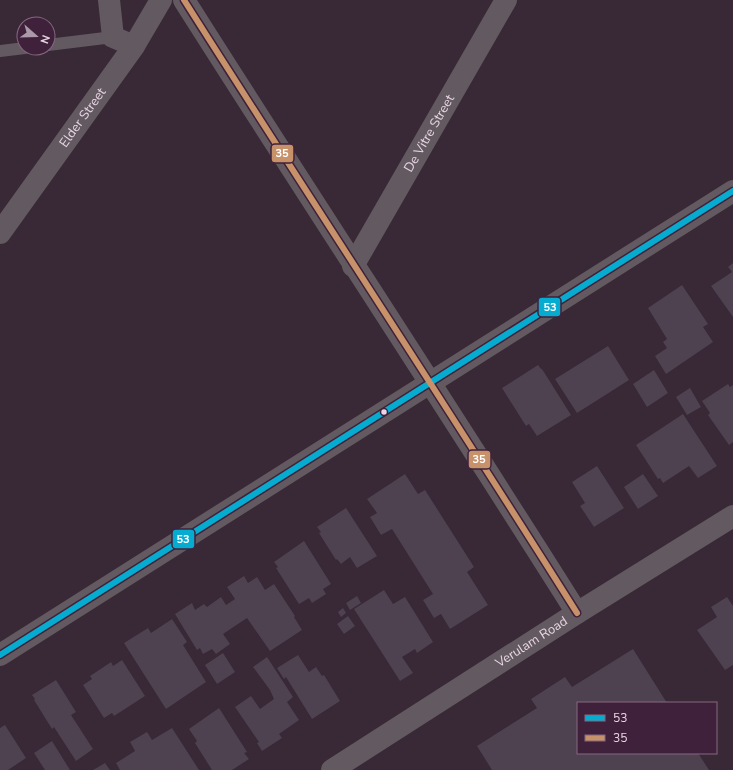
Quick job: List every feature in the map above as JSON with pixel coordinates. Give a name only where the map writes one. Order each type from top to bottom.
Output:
[{"type":"street","points":[[109,0],[113,37],[134,46]]},
{"type":"street","name":"Elder Street","points":[[0,233],[134,46],[161,0]]},
{"type":"street","points":[[184,0],[354,266],[431,382],[577,613]]},
{"type":"street","name":"De Vitre Street","points":[[354,266],[506,0]]},
{"type":"street","points":[[0,655],[733,192]]},
{"type":"street","name":"Verulam Road","points":[[332,770],[577,613],[733,516]]},
{"type":"lane","points":[[56,44],[113,37]]},
{"type":"lane","points":[[0,51],[16,49]]},
{"type":"building","points":[[733,263],[733,317],[711,286],[732,272],[728,267]]},
{"type":"building","points":[[682,285],[708,324],[703,327],[713,342],[666,374],[655,356],[667,348],[663,342],[667,339],[648,308]]},
{"type":"building","points":[[608,346],[629,380],[577,413],[555,379]]},
{"type":"building","points":[[538,365],[571,415],[537,436],[529,424],[526,426],[502,388]]},
{"type":"building","points":[[654,370],[668,393],[647,407],[633,384]]},
{"type":"building","points":[[728,384],[730,387],[733,385],[733,442],[729,445],[708,415],[710,413],[702,401]]},
{"type":"building","points":[[690,388],[701,407],[687,415],[676,397]]},
{"type":"building","points":[[683,414],[717,466],[698,478],[689,466],[663,483],[660,478],[658,479],[636,445]]},
{"type":"building","points":[[597,466],[624,508],[594,527],[580,506],[585,503],[572,482]]},
{"type":"building","points":[[405,474],[418,494],[425,490],[474,567],[467,572],[488,605],[450,629],[441,614],[434,618],[423,600],[433,594],[392,529],[381,535],[370,517],[377,513],[367,499]]},
{"type":"building","points":[[643,474],[658,496],[638,509],[624,487]]},
{"type":"building","points":[[346,508],[377,556],[357,568],[350,557],[341,564],[337,559],[336,560],[319,533],[321,532],[317,527]]},
{"type":"building","points":[[304,541],[331,584],[323,589],[326,594],[312,603],[309,598],[299,604],[276,568],[278,567],[274,562]]},
{"type":"building","points":[[244,576],[248,583],[257,577],[265,590],[274,584],[295,616],[294,617],[302,630],[270,651],[247,618],[223,634],[230,644],[216,654],[212,649],[203,654],[200,648],[197,650],[175,614],[192,603],[195,610],[204,604],[207,607],[221,597],[226,605],[235,599],[227,587]]},
{"type":"building","points":[[384,590],[393,604],[405,597],[433,642],[417,653],[415,649],[402,657],[413,673],[400,681],[354,609]]},
{"type":"building","points":[[357,596],[361,603],[350,610],[346,603]]},
{"type":"building","points":[[727,597],[733,606],[733,665],[725,670],[697,630],[717,617],[711,607]]},
{"type":"building","points":[[343,608],[346,613],[341,617],[338,612]]},
{"type":"building","points":[[348,616],[355,626],[344,634],[337,624]]},
{"type":"building","points":[[172,619],[187,642],[183,645],[206,682],[166,709],[124,643],[148,628],[151,633]]},
{"type":"building","points":[[633,649],[666,702],[577,702],[577,754],[699,754],[709,770],[492,770],[477,746],[537,708],[531,699],[565,677],[572,687]]},
{"type":"building","points":[[223,653],[235,672],[217,684],[205,665]]},
{"type":"building","points":[[298,655],[309,672],[316,667],[322,676],[324,675],[340,701],[312,719],[286,677],[284,679],[277,668]]},
{"type":"building","points":[[267,657],[293,697],[287,702],[299,720],[279,734],[282,738],[262,751],[257,743],[259,742],[235,707],[251,696],[260,709],[274,699],[270,690],[253,667]]},
{"type":"building","points":[[122,660],[145,696],[114,716],[112,713],[104,718],[83,685],[92,679],[90,676],[111,662],[113,666]]},
{"type":"building","points":[[56,680],[76,712],[71,715],[93,749],[76,761],[54,727],[52,729],[32,695]]},
{"type":"building","points":[[219,708],[247,752],[244,753],[249,759],[232,770],[212,770],[195,743],[197,741],[189,729]]},
{"type":"building","points":[[5,725],[26,758],[8,770],[0,770],[0,728]]},
{"type":"building","points":[[172,728],[199,770],[120,770],[116,763],[135,751],[130,742],[147,732],[152,740]]},
{"type":"building","points":[[52,741],[70,770],[45,770],[34,753]]},
{"type":"building","points":[[105,763],[110,770],[93,770]]},
{"type":"transit line","name":"35","points":[[184,0],[577,613]]},
{"type":"transit line","name":"53","points":[[0,655],[733,191]]}]
